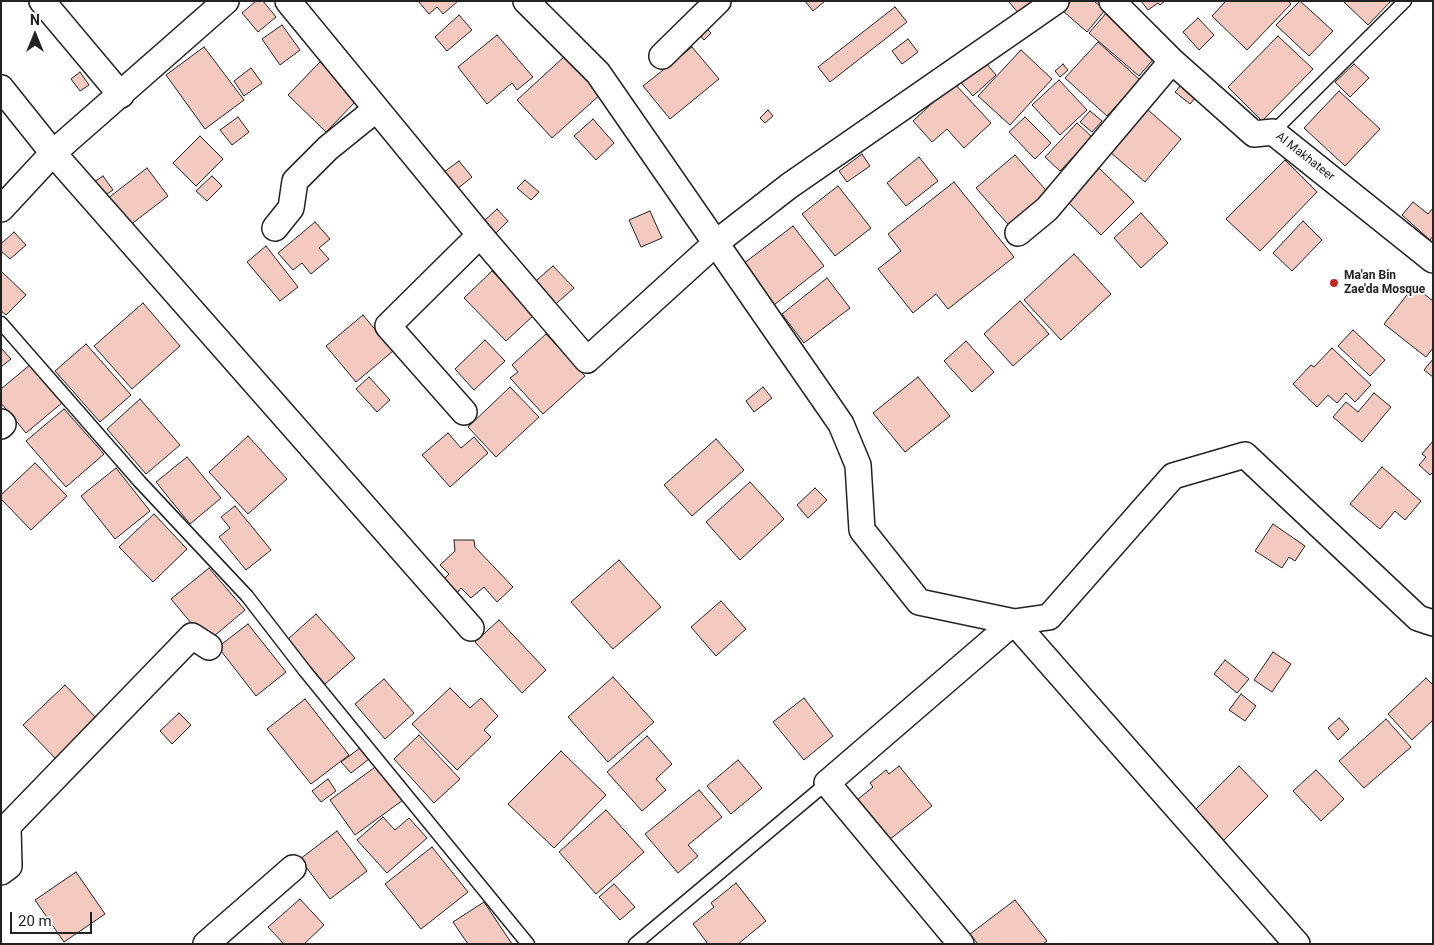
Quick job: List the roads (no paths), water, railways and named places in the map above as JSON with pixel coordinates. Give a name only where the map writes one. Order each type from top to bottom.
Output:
[{"type":"street","points":[[42,1],[121,95]]},
{"type":"street","points":[[1,209],[53,153],[226,1]]},
{"type":"street","points":[[288,1],[375,110],[587,360],[717,242],[790,186],[1056,1]]},
{"type":"street","points":[[526,1],[598,73],[717,242],[841,424],[858,465],[862,530],[919,602],[1014,622],[1049,617],[1173,476],[1244,455],[1418,618],[1433,623]]},
{"type":"street","points":[[662,56],[718,1]]},
{"type":"street","name":"Al Makhateer","points":[[1112,1],[1172,61],[1254,134],[1273,132],[1433,260]]},
{"type":"street","points":[[1018,233],[1047,209],[1172,61]]},
{"type":"street","points":[[1,88],[53,153],[471,628]]},
{"type":"street","points":[[275,228],[291,208],[295,181],[328,148],[375,110]]},
{"type":"street","points":[[464,412],[388,326],[480,236]]},
{"type":"street","points":[[1,422],[3,424],[1,426]]},
{"type":"street","points":[[962,944],[827,783],[1014,622]]},
{"type":"street","points":[[1014,622],[1298,944]]},
{"type":"street","points":[[1,872],[9,866],[8,826],[192,636],[209,647]]},
{"type":"street","points":[[206,944],[292,868]]},
{"type":"lane","points":[[1273,132],[1405,1]]},
{"type":"lane","points":[[1,323],[140,482],[247,596],[305,671],[528,944]]},
{"type":"lane","points":[[635,944],[827,783]]},
{"type":"place","name":"Ma'an Bin Zae'da Mosque","points":[[1334,283]]}]
